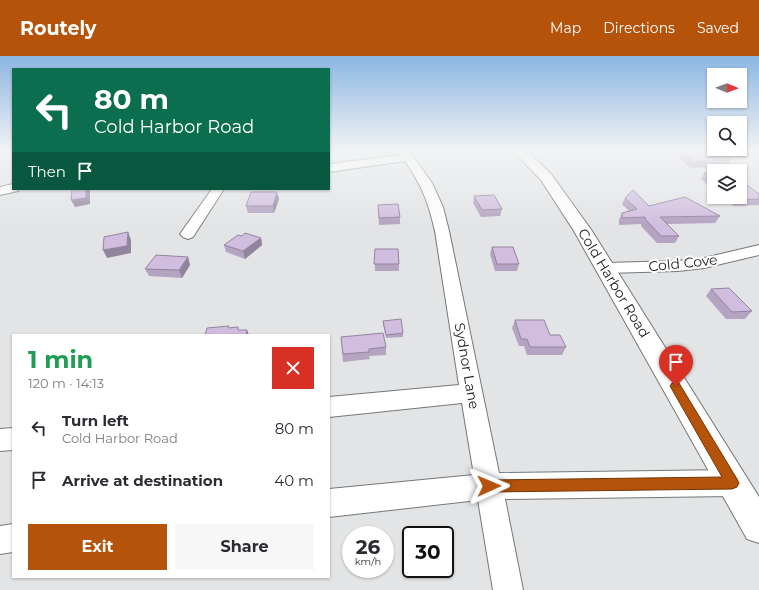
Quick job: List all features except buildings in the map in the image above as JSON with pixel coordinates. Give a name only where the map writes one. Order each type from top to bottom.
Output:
[{"type":"main road","name":"Cold Harbor Road","points":[[545,176],[563,200],[606,268],[732,483],[759,526]]},
{"type":"street","name":"Sydnor Lane","points":[[421,176],[426,183],[439,219],[508,590]]},
{"type":"street","points":[[0,191],[12,188]]},
{"type":"street","points":[[188,234],[217,190]]},
{"type":"street","name":"Cold Cove","points":[[606,268],[678,266],[704,263],[759,250]]},
{"type":"street","points":[[330,407],[472,393]]},
{"type":"street","points":[[0,440],[12,439]]},
{"type":"street","points":[[330,503],[489,486],[732,483]]},
{"type":"street","points":[[0,540],[12,538]]},
{"type":"route","points":[[489,486],[732,483],[676,386]]}]
